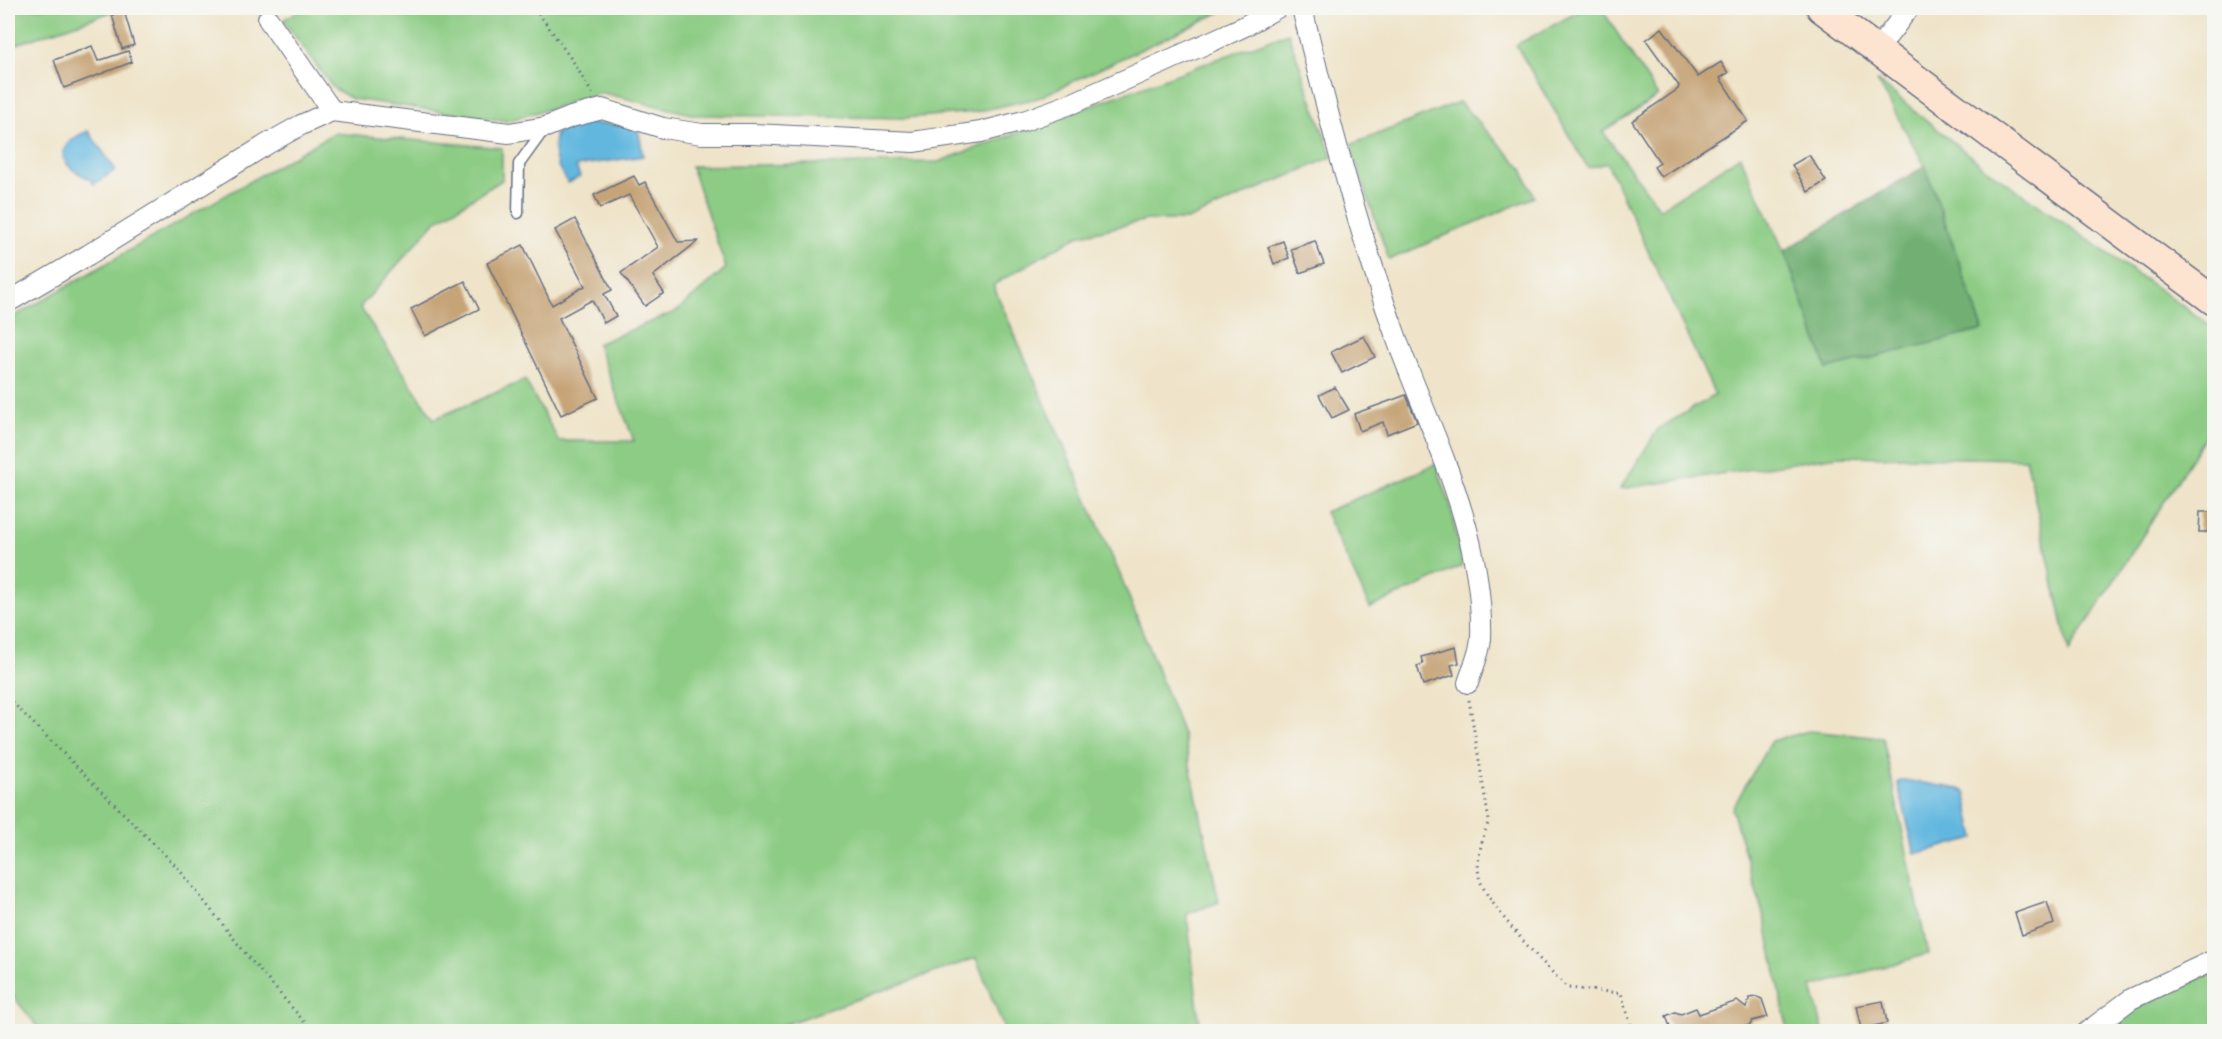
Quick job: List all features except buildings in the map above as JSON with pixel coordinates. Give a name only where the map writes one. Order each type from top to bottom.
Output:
[{"type":"main road","points":[[1821,8],[2214,301]]},
{"type":"street","points":[[8,302],[270,143],[332,111],[509,133],[546,127],[571,117],[602,109],[663,128],[702,134],[753,134],[913,142],[969,134],[1024,121],[1073,103],[1245,26],[1277,8]]},
{"type":"street","points":[[1302,8],[1335,144],[1369,255],[1400,347],[1459,498],[1469,535],[1478,588],[1481,642],[1468,683]]},
{"type":"street","points":[[1877,50],[1909,8]]},
{"type":"street","points":[[268,19],[332,111]]},
{"type":"street","points":[[2087,1032],[2131,999],[2214,960]]},
{"type":"lane","points":[[518,213],[519,164],[546,127]]},
{"type":"path","points":[[535,8],[574,63],[602,109]]},
{"type":"path","points":[[1468,683],[1469,710],[1489,822],[1482,836],[1479,876],[1496,908],[1568,988],[1621,993],[1633,1032]]},
{"type":"path","points":[[8,698],[177,867],[250,959],[313,1032]]},
{"type":"green space","points":[[8,8],[123,8],[8,47]]},
{"type":"green space","points":[[304,8],[1229,8],[1038,98],[975,112],[905,118],[695,115],[603,93],[507,121],[352,99],[333,88],[283,20]]},
{"type":"green space","points":[[1585,8],[1601,8],[1658,96],[1603,132],[1660,209],[1740,156],[1784,251],[1827,368],[1983,330],[1925,166],[1877,80],[1984,167],[2214,328],[2214,423],[2069,652],[2026,459],[1838,456],[1620,489],[1658,429],[1715,395],[1607,163],[1588,168],[1516,45]]},
{"type":"green space","points":[[1288,33],[1332,157],[1187,220],[1147,220],[1077,236],[993,285],[1121,577],[1184,737],[1219,902],[1187,914],[1199,1019],[1203,1031],[1005,1031],[976,958],[777,1027],[779,1031],[41,1031],[13,996],[8,997],[8,320],[334,133],[502,148],[502,180],[436,221],[360,307],[434,419],[525,380],[559,441],[634,441],[597,344],[677,311],[726,268],[691,166],[938,162]]},
{"type":"green space","points":[[1459,102],[1521,167],[1534,197],[1389,260],[1350,145]]},
{"type":"green space","points":[[1925,166],[1983,330],[1827,369],[1784,251]]},
{"type":"green space","points":[[1436,464],[1450,503],[1462,566],[1370,608],[1325,512]]},
{"type":"green space","points":[[1809,731],[1883,738],[1928,954],[1812,987],[1823,1031],[1788,1031],[1766,924],[1732,809],[1771,741]]},
{"type":"green space","points":[[2214,972],[2214,1031],[2103,1032],[2139,1007]]},
{"type":"water","points":[[579,122],[629,126],[639,132],[643,156],[576,166],[580,177],[568,183],[556,160],[554,148],[556,133]]},
{"type":"water","points":[[88,131],[116,170],[94,184],[68,165],[63,153],[74,138]]},
{"type":"water","points":[[1904,780],[1960,789],[1965,792],[1975,838],[1915,854],[1898,785],[1898,782]]}]
